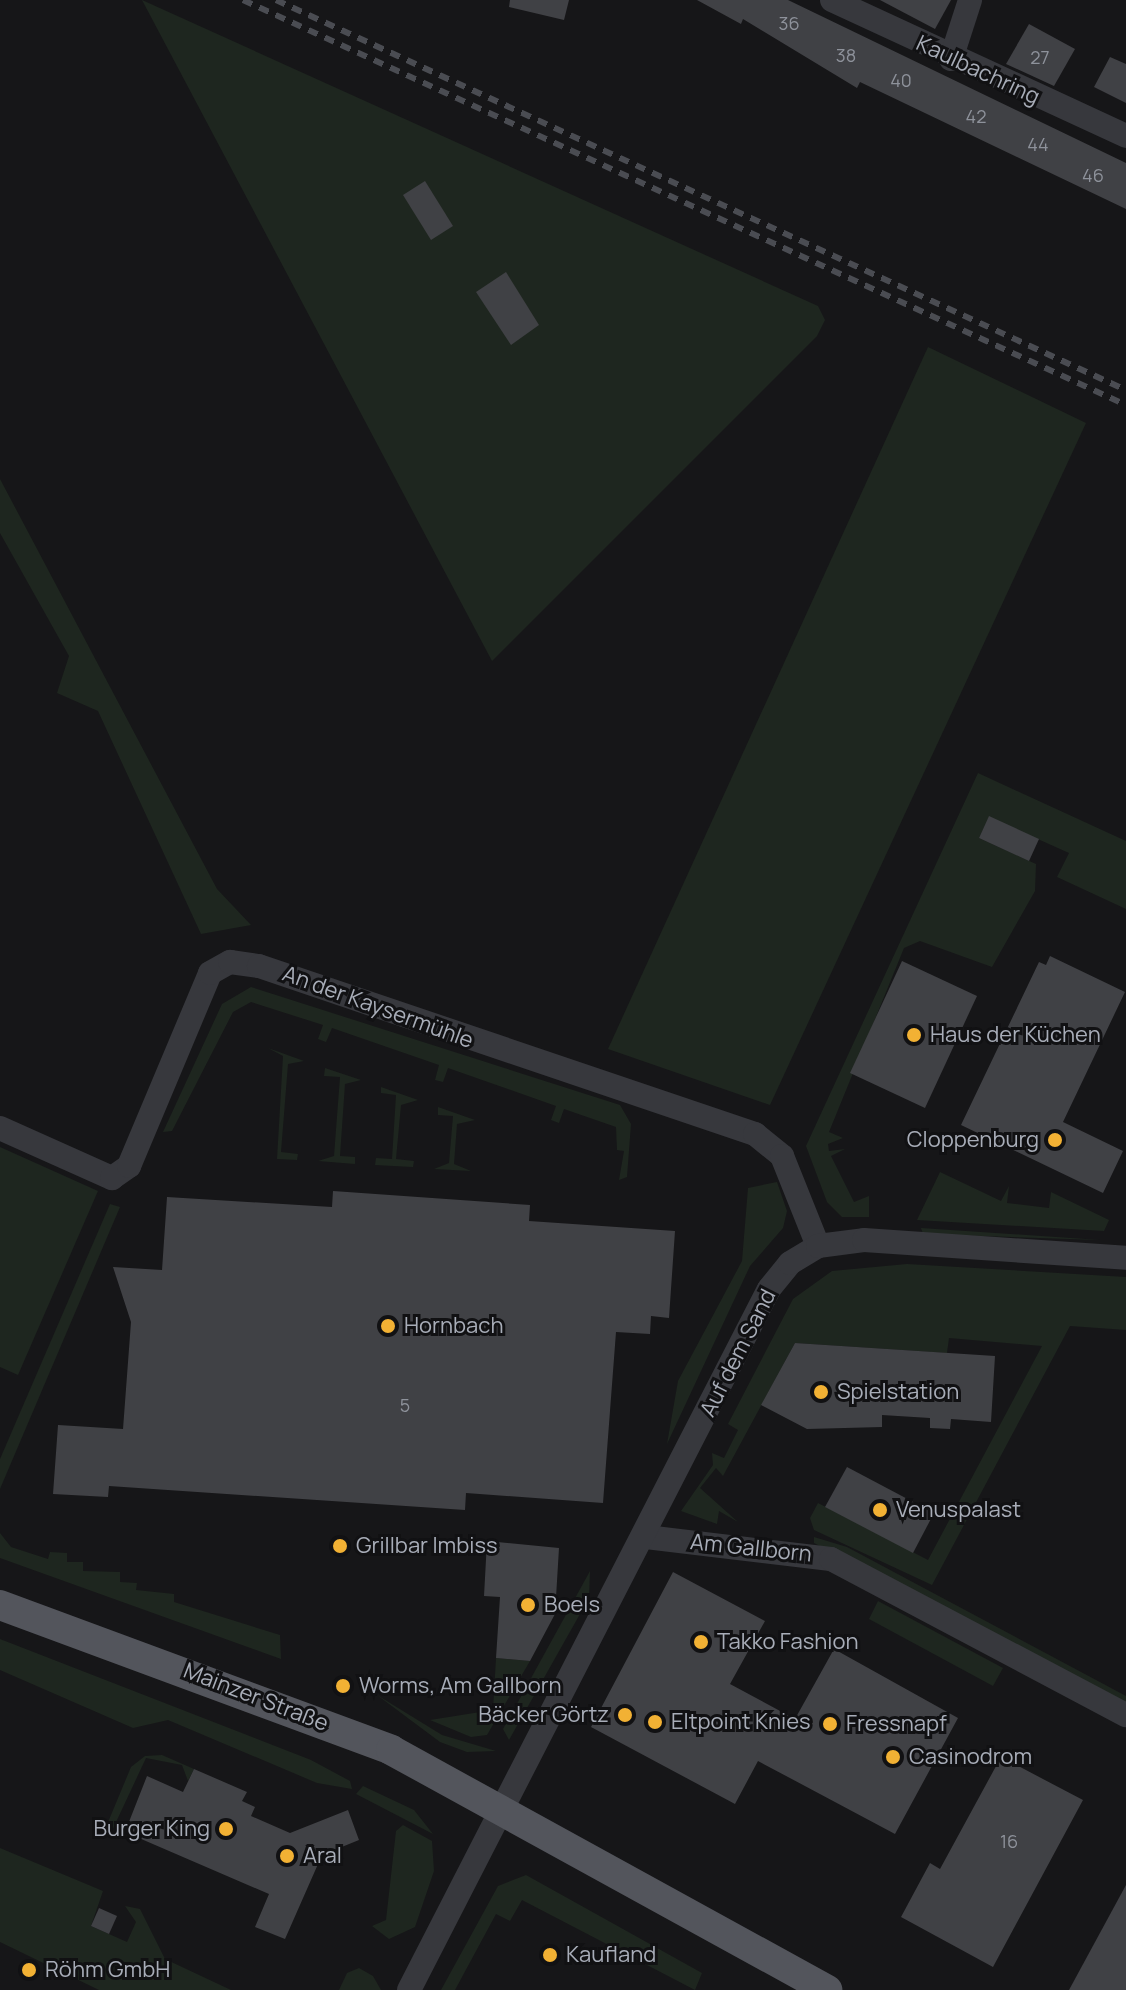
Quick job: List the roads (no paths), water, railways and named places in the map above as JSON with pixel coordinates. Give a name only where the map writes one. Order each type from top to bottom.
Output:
[{"type":"main road","name":"Mainzer Straße","points":[[0,1605],[337,1727],[502,1811],[827,1990]]},
{"type":"street","name":"Kaulbachring","points":[[832,0],[951,59],[1126,136]]},
{"type":"street","points":[[951,59],[970,0]]},
{"type":"street","name":"An der Kaysermühle","points":[[0,1128],[112,1178],[129,1166],[210,973],[230,962],[259,966],[755,1134],[782,1156],[818,1246]]},
{"type":"street","name":"Auf dem Sand","points":[[646,1537],[769,1289],[790,1263],[818,1246],[864,1240],[1126,1258]]},
{"type":"street","points":[[409,1990],[646,1537]]},
{"type":"street","name":"Am Gallborn","points":[[646,1537],[831,1559],[1126,1715]]},
{"type":"railway","points":[[243,0],[1126,405]]},
{"type":"railway","points":[[276,0],[1126,390]]},
{"type":"place","name":"Haus der Küchen","points":[[914,1035]]},
{"type":"place","name":"Cloppenburg","points":[[1055,1140]]},
{"type":"place","name":"Hornbach","points":[[388,1326]]},
{"type":"place","name":"Spielstation","points":[[821,1392]]},
{"type":"place","name":"Venuspalast","points":[[880,1510]]},
{"type":"place","name":"Grillbar Imbiss","points":[[340,1546]]},
{"type":"place","name":"Boels","points":[[528,1605]]},
{"type":"place","name":"Takko Fashion","points":[[701,1642]]},
{"type":"place","name":"Worms, Am Gallborn","points":[[343,1686]]},
{"type":"place","name":"Bäcker Görtz","points":[[625,1715]]},
{"type":"place","name":"Eltpoint Knies","points":[[655,1722]]},
{"type":"place","name":"Fressnapf","points":[[830,1724]]},
{"type":"place","name":"Casinodrom","points":[[893,1757]]},
{"type":"place","name":"Burger King","points":[[226,1829]]},
{"type":"place","name":"Aral","points":[[287,1856]]},
{"type":"place","name":"Kaufland","points":[[550,1955]]},
{"type":"place","name":"Röhm GmbH","points":[[29,1970]]}]
